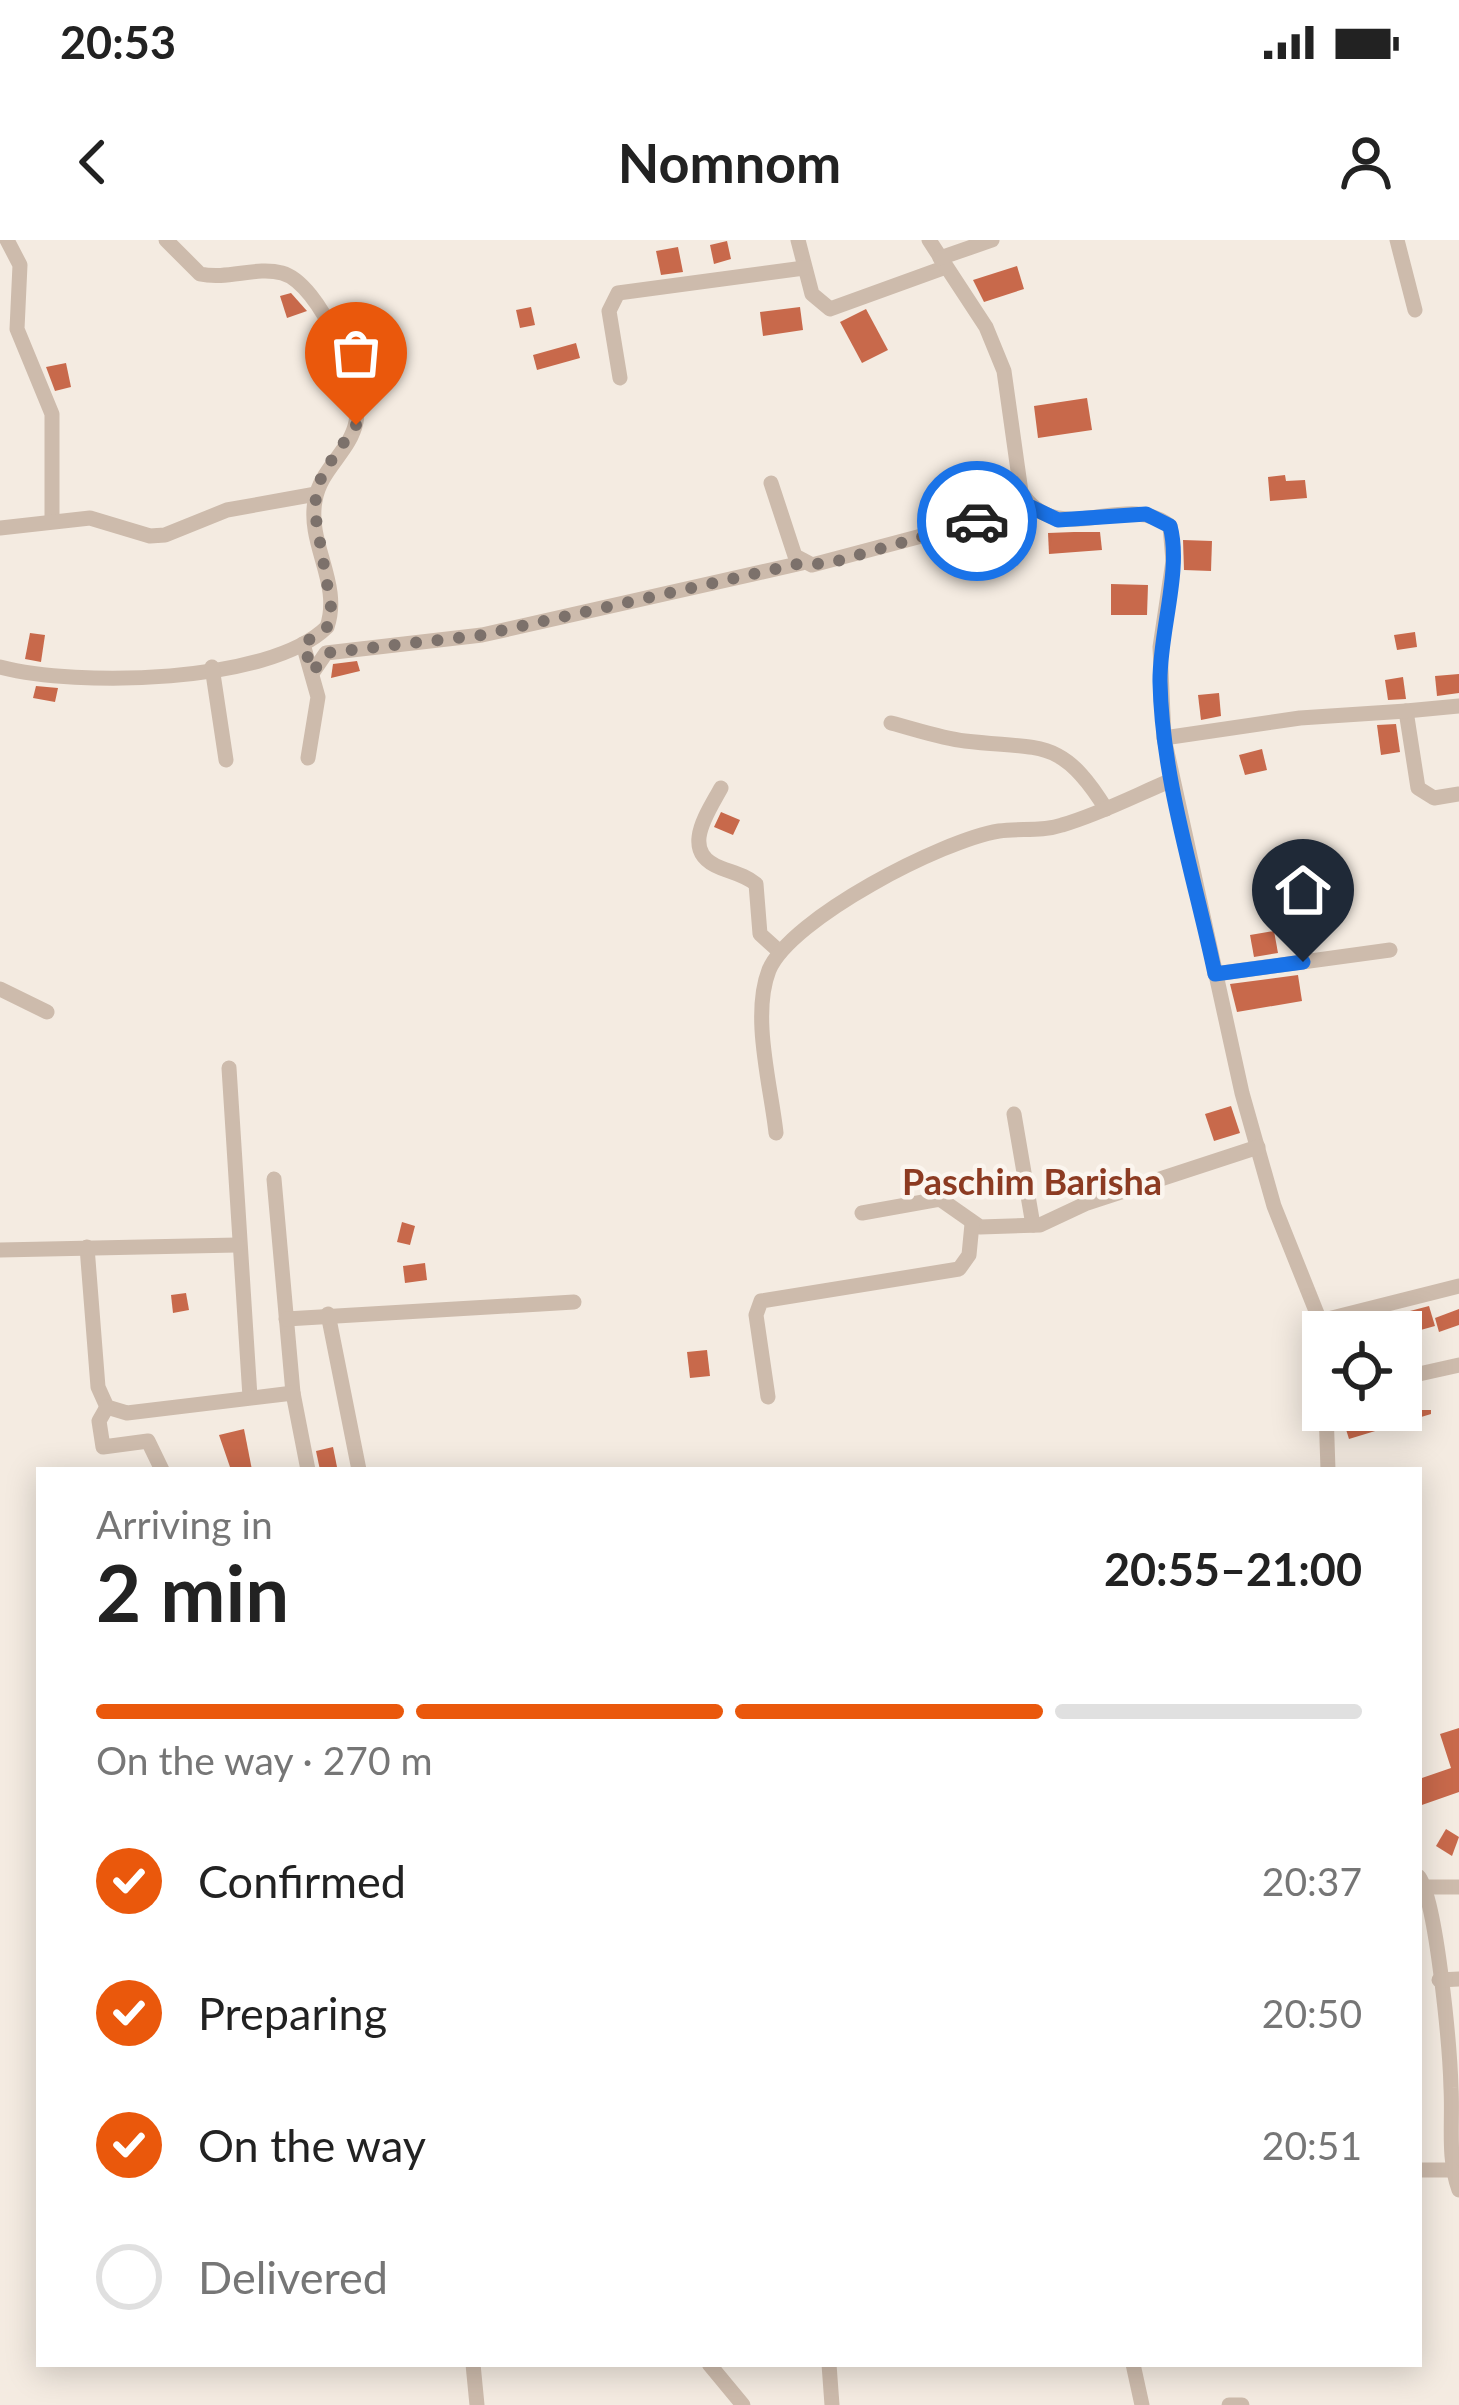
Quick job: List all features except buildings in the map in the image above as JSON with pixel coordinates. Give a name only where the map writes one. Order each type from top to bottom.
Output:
[{"type":"street","points":[[7,240],[20,265],[17,329],[52,415],[52,521]]},
{"type":"street","points":[[0,667],[115,682],[212,668],[303,644],[327,627],[332,613],[314,521],[316,494],[322,474],[356,425],[357,402],[327,316],[297,279],[280,272],[200,274],[166,240]]},
{"type":"street","points":[[798,240],[812,294],[830,309],[992,240]]},
{"type":"street","points":[[928,240],[986,327],[1004,370],[1021,492],[1031,507],[1058,520],[1146,514],[1170,526],[1172,562],[1160,647],[1164,738],[1258,1147],[1316,1311]]},
{"type":"street","points":[[1397,240],[1415,310]]},
{"type":"street","points":[[620,378],[609,311],[618,293],[803,268]]},
{"type":"street","points":[[771,484],[802,563]]},
{"type":"street","points":[[0,528],[110,520],[150,536],[165,535],[227,510],[316,494]]},
{"type":"street","points":[[313,672],[326,653],[482,635],[802,563],[845,560],[887,543],[1031,507]]},
{"type":"street","points":[[303,644],[319,697],[308,758]]},
{"type":"street","points":[[212,668],[226,760]]},
{"type":"street","points":[[1164,738],[1300,718],[1459,706]]},
{"type":"street","points":[[1406,711],[1418,788],[1434,798],[1459,794]]},
{"type":"street","points":[[892,723],[964,741],[1045,746],[1077,766],[1106,809]]},
{"type":"street","points":[[776,1133],[764,1007],[769,971],[780,952],[872,882],[910,863],[985,835],[1057,827],[1172,780]]},
{"type":"street","points":[[721,788],[697,832],[699,845],[711,864],[756,884],[757,925],[763,940],[780,952]]},
{"type":"street","points":[[1215,974],[1390,950]]},
{"type":"street","points":[[0,989],[47,1012]]},
{"type":"street","points":[[229,1068],[250,1397]]},
{"type":"street","points":[[1014,1114],[1033,1225]]},
{"type":"street","points":[[862,1213],[940,1199],[972,1224],[1033,1225],[1258,1147]]},
{"type":"street","points":[[274,1179],[293,1393],[307,1467]]},
{"type":"street","points":[[768,1397],[756,1315],[761,1301],[949,1272],[965,1264],[972,1224]]},
{"type":"street","points":[[0,1250],[237,1246]]},
{"type":"street","points":[[87,1247],[98,1387],[107,1407],[128,1413],[293,1393]]},
{"type":"street","points":[[1360,1311],[1459,1286]]},
{"type":"street","points":[[286,1319],[574,1302]]},
{"type":"street","points":[[328,1314],[358,1467]]},
{"type":"street","points":[[1422,1373],[1459,1365]]},
{"type":"street","points":[[107,1407],[98,1421],[103,1447],[148,1442],[160,1467]]},
{"type":"street","points":[[1327,1431],[1328,1467]]},
{"type":"street","points":[[1459,1887],[1422,1882],[1451,2086],[1452,2170],[1459,2190]]},
{"type":"street","points":[[1438,1980],[1459,1979]]},
{"type":"street","points":[[1422,2170],[1452,2170]]},
{"type":"street","points":[[472,2367],[477,2405]]},
{"type":"street","points":[[711,2367],[742,2405]]},
{"type":"street","points":[[829,2367],[832,2405]]},
{"type":"street","points":[[1134,2367],[1142,2405]]},
{"type":"street","points":[[1229,2405],[1242,2405]]},
{"type":"way so far","points":[[356,425],[322,474],[314,507],[332,613],[327,627],[303,644],[313,672],[326,653],[482,635],[802,563],[812,566],[845,560],[887,543],[977,521]]},
{"type":"district","name":"Paschim Barisha","points":[[1032,1182]]},
{"type":"route","points":[[977,521],[1031,507],[1058,520],[1146,514],[1170,526],[1172,562],[1160,647],[1164,738],[1215,974],[1303,962]]}]
